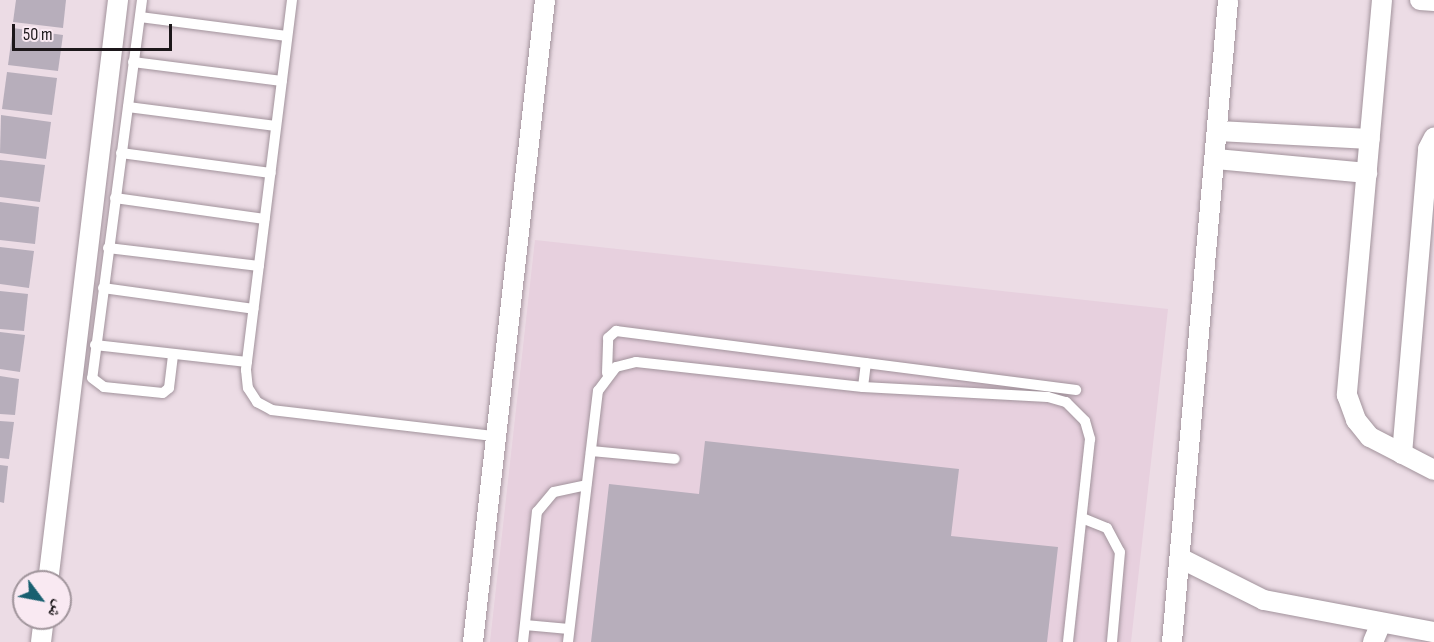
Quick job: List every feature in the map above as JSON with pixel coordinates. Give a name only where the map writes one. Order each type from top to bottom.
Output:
[{"type":"street","points":[[49,570],[118,0]]},
{"type":"street","points":[[473,642],[494,436],[545,0]]},
{"type":"street","points":[[1172,642],[1216,159],[1228,0]]},
{"type":"street","points":[[1382,0],[1347,395],[1362,429],[1402,454],[1434,470]]},
{"type":"street","points":[[1419,0],[1434,1]]},
{"type":"street","points":[[1218,131],[1370,139]]},
{"type":"street","points":[[1402,454],[1428,149],[1434,137]]},
{"type":"street","points":[[1216,159],[1367,173]]},
{"type":"street","points":[[1180,558],[1264,600],[1434,632]]},
{"type":"street","points":[[1373,642],[1381,623]]},
{"type":"lane","points":[[142,0],[91,373],[95,382],[155,394],[169,388],[173,354]]},
{"type":"lane","points":[[292,0],[247,362],[246,379],[251,395],[272,410],[494,436]]},
{"type":"lane","points":[[140,17],[287,36]]},
{"type":"lane","points":[[133,62],[282,81]]},
{"type":"lane","points":[[128,107],[276,126]]},
{"type":"lane","points":[[121,153],[271,174]]},
{"type":"lane","points":[[115,198],[265,219]]},
{"type":"lane","points":[[108,248],[259,266]]},
{"type":"lane","points":[[103,288],[254,309]]},
{"type":"lane","points":[[568,642],[598,391],[608,373],[608,338],[616,331],[1076,390]]},
{"type":"lane","points":[[95,345],[247,362]]},
{"type":"lane","points":[[608,373],[636,362],[863,387],[1048,397],[1066,402],[1085,421],[1090,439],[1068,642]]},
{"type":"lane","points":[[863,387],[866,363]]},
{"type":"lane","points":[[591,451],[675,459]]},
{"type":"lane","points":[[523,642],[540,506],[554,492],[586,485]]},
{"type":"lane","points":[[1082,518],[1107,528],[1120,552],[1112,642]]},
{"type":"lane","points":[[525,625],[569,629]]},
{"type":"shaded area","points":[[535,240],[1168,309],[1131,642],[490,642]]},
{"type":"building","points":[[16,0],[66,0],[63,28],[13,22]]},
{"type":"building","points":[[13,28],[63,35],[58,71],[8,65]]},
{"type":"building","points":[[7,72],[57,78],[52,115],[2,109]]},
{"type":"building","points":[[1,115],[51,122],[46,159],[0,153]]},
{"type":"building","points":[[0,160],[45,165],[40,202],[0,197]]},
{"type":"building","points":[[0,202],[39,207],[35,244],[0,240]]},
{"type":"building","points":[[0,247],[34,251],[29,288],[0,284]]},
{"type":"building","points":[[0,291],[28,294],[24,331],[0,329]]},
{"type":"building","points":[[0,332],[25,335],[20,372],[0,369]]},
{"type":"building","points":[[0,376],[19,379],[15,415],[0,414]]},
{"type":"building","points":[[0,421],[14,422],[9,459],[0,458]]},
{"type":"building","points":[[705,441],[959,469],[951,536],[1058,547],[1047,642],[591,642],[609,484],[699,494]]},
{"type":"building","points":[[0,465],[8,466],[4,503],[0,502]]}]
